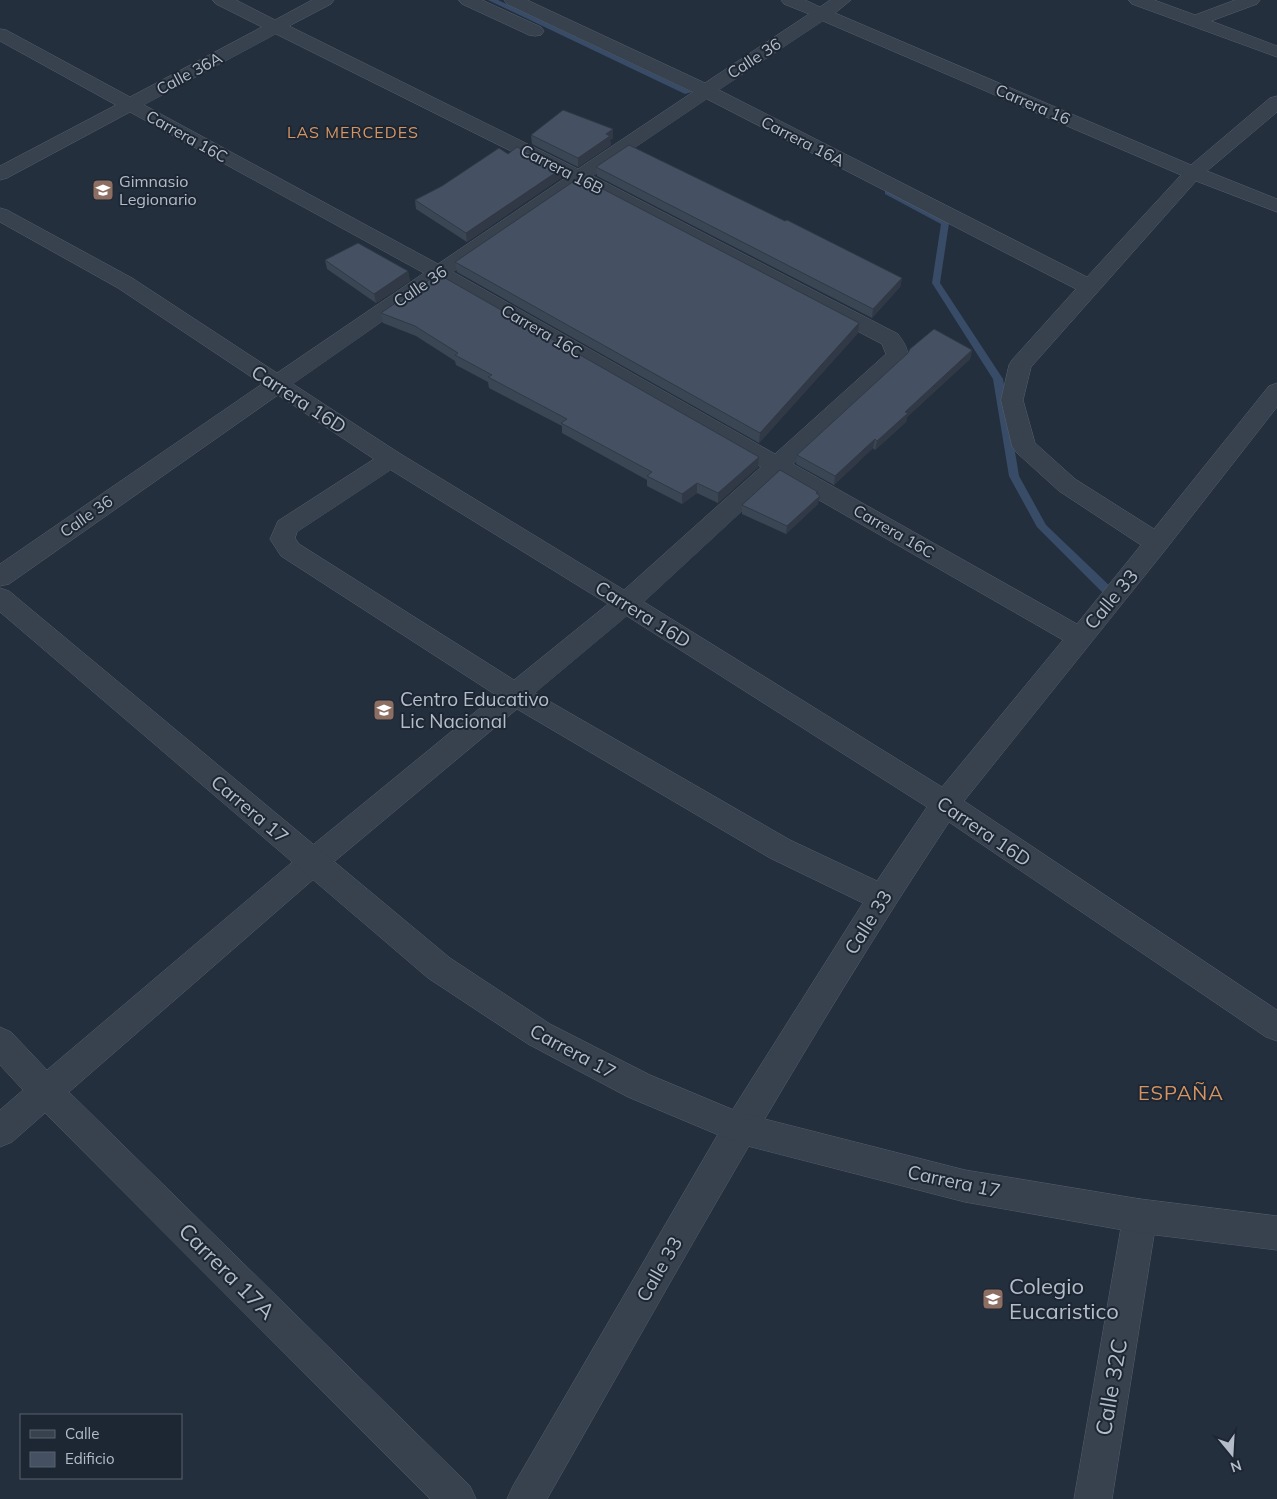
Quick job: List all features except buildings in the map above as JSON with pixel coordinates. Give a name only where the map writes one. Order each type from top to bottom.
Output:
[{"type":"street","name":"Carrera 16B","points":[[222,0],[579,177],[890,339],[896,347],[897,356],[777,464]]},
{"type":"street","name":"Calle 36A","points":[[0,174],[129,104],[276,28],[324,0]]},
{"type":"street","points":[[468,0],[547,36]]},
{"type":"street","name":"Carrera 16A","points":[[513,0],[687,95],[1091,288]]},
{"type":"street","name":"Carrera 16","points":[[790,0],[1193,173],[1277,206]]},
{"type":"street","name":"Calle 36","points":[[0,577],[276,384],[579,177],[687,95],[842,0]]},
{"type":"street","points":[[1138,0],[1277,52]]},
{"type":"street","points":[[1196,21],[1251,0]]},
{"type":"street","name":"Carrera 16C","points":[[0,34],[439,273],[1079,637]]},
{"type":"street","points":[[687,95],[903,210]]},
{"type":"street","points":[[1157,543],[1067,485],[1024,446],[1012,400],[1020,365],[1193,173],[1277,102]]},
{"type":"street","name":"Carrera 16D","points":[[0,214],[125,283],[391,459],[626,603],[945,804],[1277,1026]]},
{"type":"street","name":"Calle 33","points":[[526,1499],[740,1128],[882,898],[945,804],[1157,543],[1277,391]]},
{"type":"street","points":[[391,459],[287,527],[282,539],[290,550],[516,695],[780,849],[882,898]]},
{"type":"street","points":[[0,1131],[313,862],[626,603],[777,464]]},
{"type":"street","name":"Carrera 17","points":[[0,598],[440,968],[539,1034],[639,1086],[740,1128],[965,1186],[1140,1216],[1277,1233]]},
{"type":"street","name":"Carrera 17A","points":[[0,1042],[46,1092],[457,1499]]},
{"type":"street","name":"Calle 32C","points":[[1093,1499],[1140,1216]]},
{"type":"waterway","points":[[492,0],[688,92]]},
{"type":"waterway","points":[[888,192],[945,223],[936,283],[998,379],[1014,476],[1042,527],[1108,591]]},
{"type":"place","name":"Gimnasio Legionario","points":[[103,190]]},
{"type":"place","name":"Centro Educativo Lic Nacional","points":[[384,710]]},
{"type":"place","name":"Colegio Eucaristico","points":[[993,1299]]},
{"type":"district","name":"LAS MERCEDES","points":[[353,132]]},
{"type":"district","name":"ESPAÑA","points":[[1181,1093]]}]
